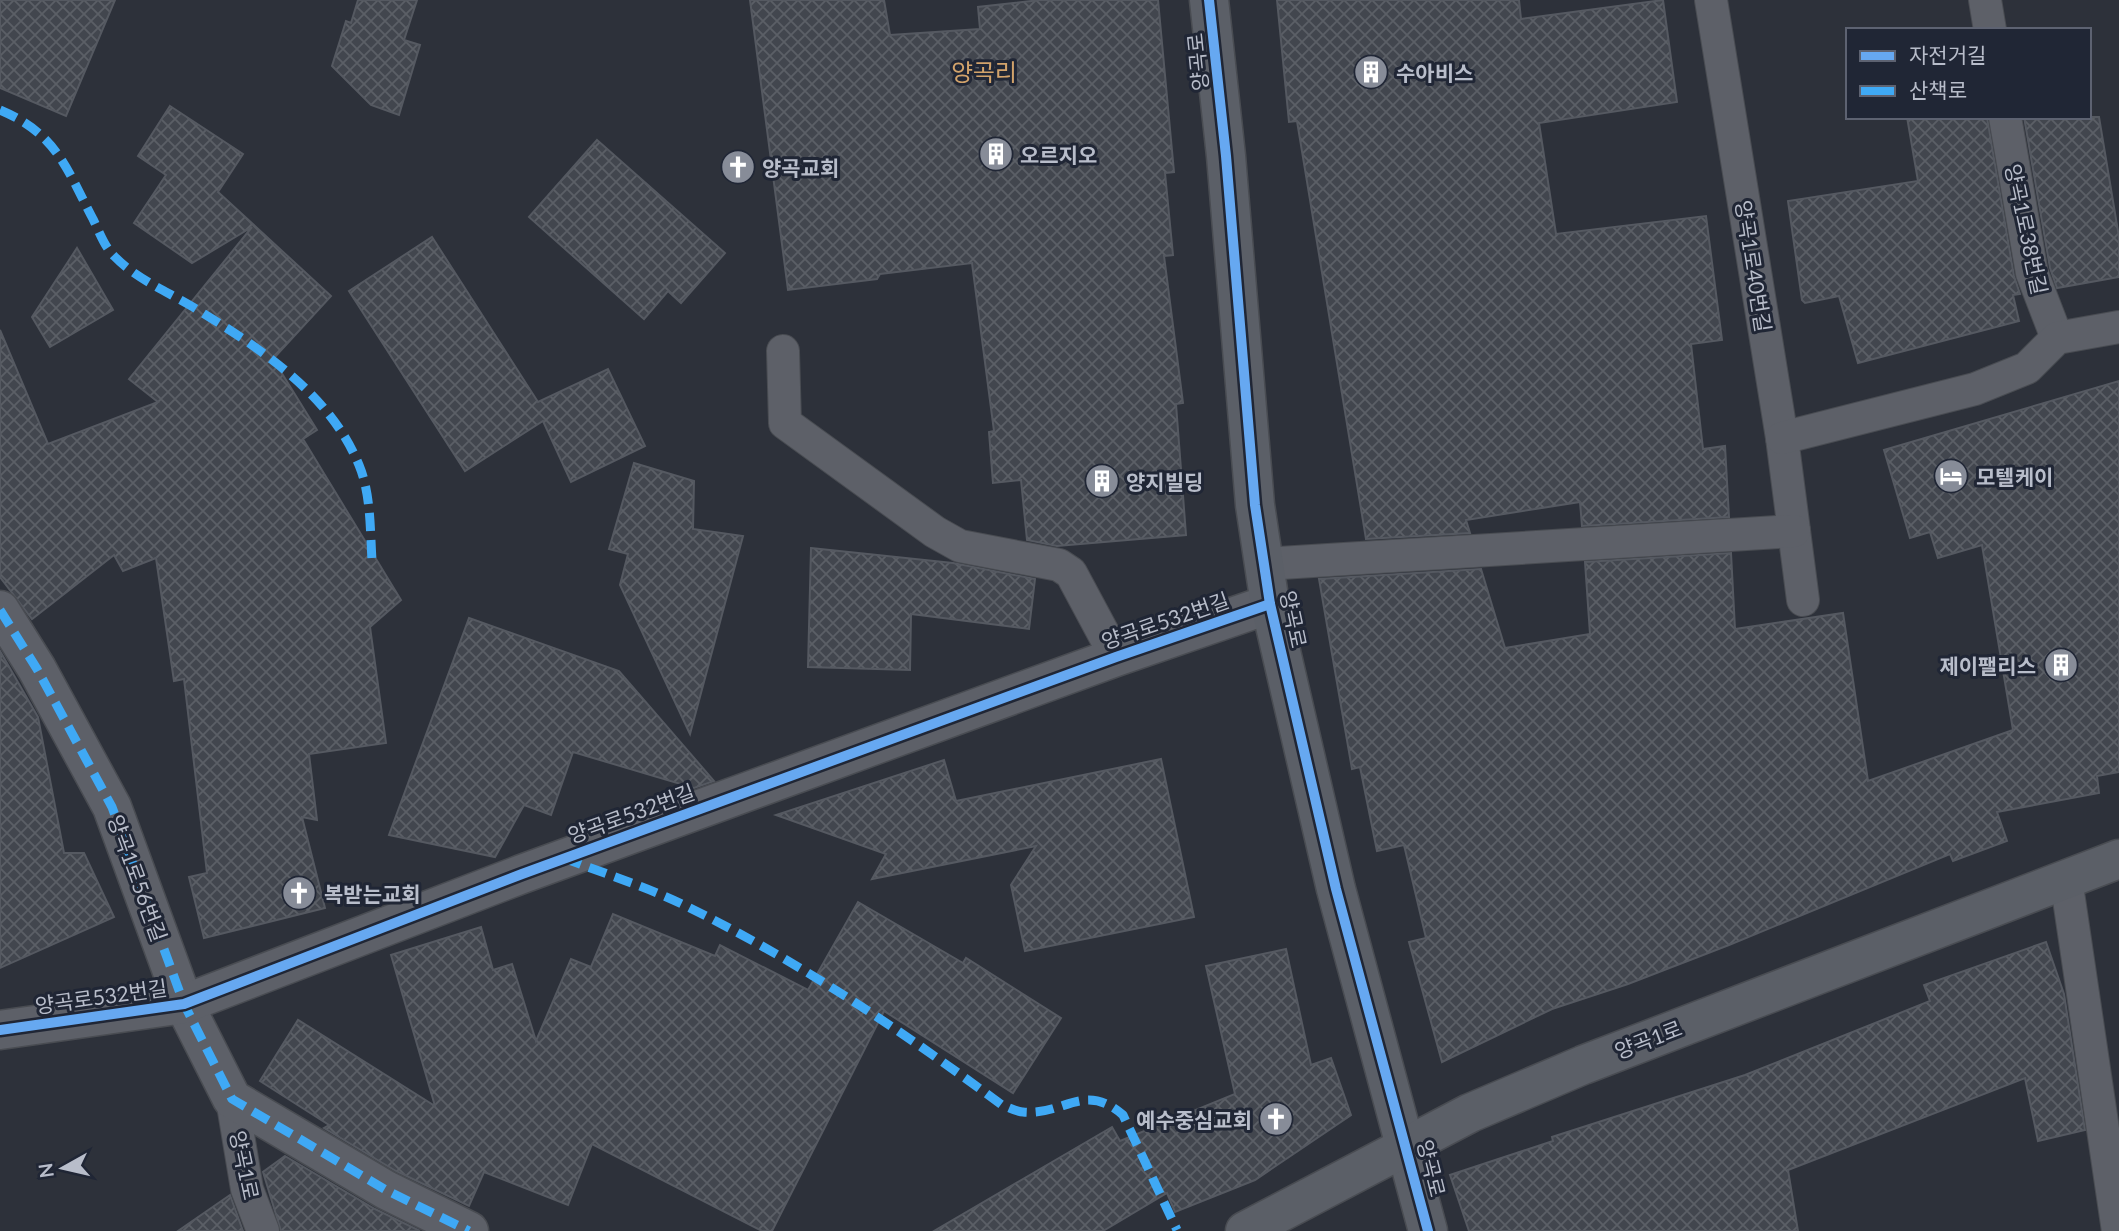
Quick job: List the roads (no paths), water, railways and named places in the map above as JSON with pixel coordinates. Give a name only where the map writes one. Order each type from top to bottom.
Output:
[{"type":"street","name":"양곡로","points":[[1209,0],[1227,169],[1255,505],[1270,604],[1336,889],[1407,1146],[1427,1231]]},
{"type":"street","name":"양곡로532번길","points":[[0,1030],[184,1004],[522,874],[1116,657],[1270,604]]},
{"type":"street","name":"양곡1로56번길","points":[[0,610],[37,669],[112,807],[184,1004],[232,1099]]},
{"type":"street","name":"양곡1로","points":[[1245,1231],[1470,1113],[1583,1065],[2119,859]]},
{"type":"street","points":[[232,1099],[386,1190],[469,1231]]},
{"type":"lane","name":"양곡1로40번길","points":[[1711,0],[1783,438],[1802,600]]},
{"type":"lane","points":[[1985,0],[1990,28]]},
{"type":"lane","name":"양곡1로38번길","points":[[2005,119],[2032,273],[2057,338]]},
{"type":"lane","points":[[1783,438],[1975,388],[2028,368],[2057,338],[2119,327]]},
{"type":"lane","points":[[783,351],[785,423],[935,532],[960,546],[1059,565],[1071,573],[1116,657]]},
{"type":"lane","points":[[1264,564],[1794,531]]},
{"type":"lane","points":[[2066,879],[2118,1231]]},
{"type":"lane","name":"양곡1로","points":[[232,1099],[247,1189],[263,1231]]},
{"type":"place","name":"수아비스","points":[[1371,72]]},
{"type":"place","name":"오르지오","points":[[996,154]]},
{"type":"place","name":"양곡교회","points":[[738,167]]},
{"type":"place","name":"모텔케이","points":[[1951,476]]},
{"type":"place","name":"양지빌딩","points":[[1102,481]]},
{"type":"place","name":"제이팰리스","points":[[2061,665]]},
{"type":"place","name":"복받는교회","points":[[299,893]]},
{"type":"place","name":"예수중심교회","points":[[1276,1119]]},
{"type":"district","name":"양곡리","points":[[984,71]]}]
